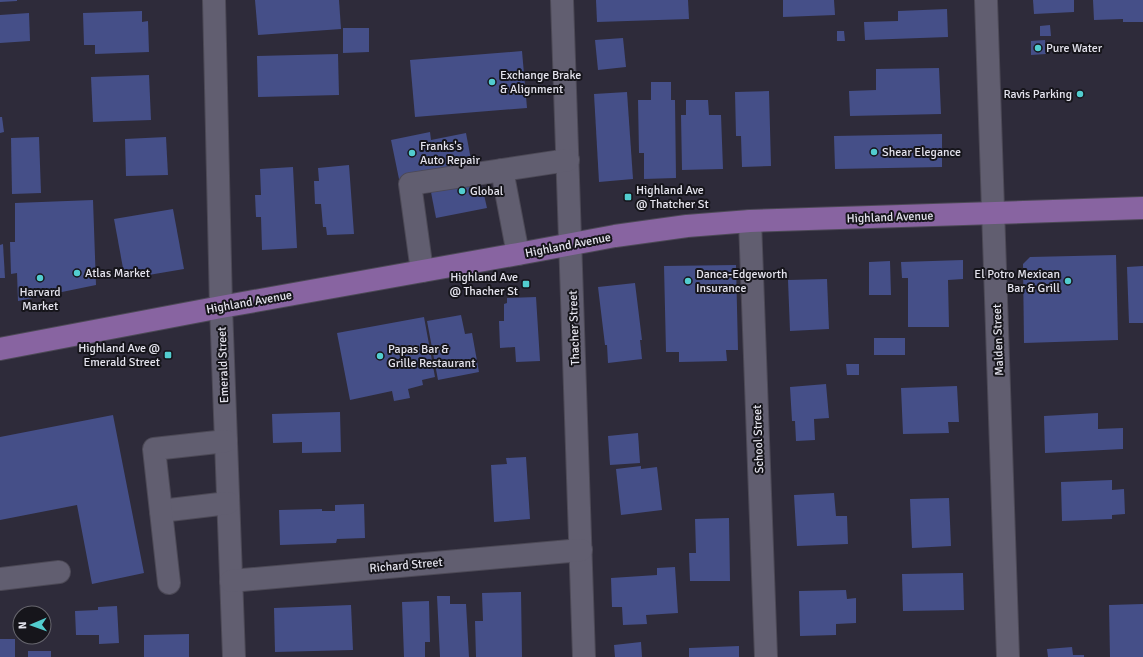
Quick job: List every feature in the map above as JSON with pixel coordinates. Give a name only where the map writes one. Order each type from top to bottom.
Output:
[{"type":"main road","name":"Highland Avenue","points":[[0,349],[221,306],[615,236],[687,226],[750,221],[1143,208]]},
{"type":"street","name":"Emerald Street","points":[[214,0],[221,306],[234,657]]},
{"type":"street","name":"Thacher Street","points":[[562,0],[584,657]]},
{"type":"street","name":"Malden Street","points":[[986,0],[1008,657]]},
{"type":"street","points":[[422,271],[410,184],[568,160]]},
{"type":"street","points":[[502,170],[518,254]]},
{"type":"street","name":"School Street","points":[[750,221],[766,657]]},
{"type":"street","points":[[170,584],[154,449],[226,441]]},
{"type":"street","points":[[161,510],[228,503]]},
{"type":"street","name":"Richard Street","points":[[231,581],[581,550]]},
{"type":"street","points":[[0,579],[59,572]]},
{"type":"building","points":[[0,0],[17,0],[17,1],[0,2]]},
{"type":"building","points":[[255,0],[339,0],[341,29],[258,35]]},
{"type":"building","points":[[596,0],[688,0],[689,19],[597,22]]},
{"type":"building","points":[[783,0],[834,0],[835,15],[783,17]]},
{"type":"building","points":[[1033,0],[1074,0],[1074,12],[1034,14]]},
{"type":"building","points":[[1093,0],[1143,0],[1143,22],[1123,22],[1123,19],[1094,20]]},
{"type":"building","points":[[947,9],[948,37],[865,40],[864,22],[898,21],[898,11]]},
{"type":"building","points":[[142,11],[142,22],[148,21],[149,52],[95,54],[95,45],[84,45],[83,13]]},
{"type":"building","points":[[29,13],[30,41],[0,43],[0,15]]},
{"type":"building","points":[[1050,25],[1051,36],[1040,36],[1040,26]]},
{"type":"building","points":[[343,28],[369,28],[369,52],[343,53]]},
{"type":"building","points":[[837,31],[844,31],[845,41],[837,41]]},
{"type":"building","points":[[623,38],[626,67],[598,70],[595,40]]},
{"type":"building","points":[[1045,40],[1046,54],[1031,55],[1031,41]]},
{"type":"building","points":[[522,51],[527,108],[415,117],[410,60]]},
{"type":"building","points":[[338,54],[339,95],[258,97],[257,56]]},
{"type":"building","points":[[939,68],[941,114],[850,116],[849,91],[876,90],[876,69]]},
{"type":"building","points":[[149,75],[151,120],[93,122],[91,77]]},
{"type":"building","points":[[651,82],[671,82],[671,100],[675,100],[676,178],[644,179],[644,153],[639,153],[638,100],[651,100]]},
{"type":"building","points":[[769,91],[771,166],[742,167],[741,136],[736,136],[735,92]]},
{"type":"building","points":[[627,92],[633,179],[599,182],[594,94]]},
{"type":"building","points":[[686,100],[708,100],[709,115],[721,115],[723,169],[682,170],[681,115],[686,115]]},
{"type":"building","points":[[0,117],[2,117],[4,132],[0,133]]},
{"type":"building","points":[[430,132],[431,140],[466,133],[472,165],[399,179],[391,140]]},
{"type":"building","points":[[942,134],[942,167],[835,169],[834,136]]},
{"type":"building","points":[[39,137],[41,193],[12,194],[11,138]]},
{"type":"building","points":[[166,137],[168,175],[126,176],[125,139]]},
{"type":"building","points":[[349,165],[354,234],[327,235],[326,227],[323,227],[321,204],[315,204],[314,181],[319,181],[318,168]]},
{"type":"building","points":[[293,167],[297,248],[262,250],[261,217],[256,217],[255,195],[261,195],[260,169]]},
{"type":"building","points":[[480,177],[487,208],[436,218],[430,187]]},
{"type":"building","points":[[93,200],[96,285],[18,301],[17,273],[11,274],[10,242],[15,242],[15,203]]},
{"type":"building","points":[[173,209],[184,269],[125,279],[114,219]]},
{"type":"building","points":[[3,244],[5,278],[0,278],[0,245]]},
{"type":"building","points":[[1116,255],[1118,340],[1024,343],[1023,264],[1030,257]]},
{"type":"building","points":[[963,260],[963,279],[948,280],[949,327],[908,327],[908,278],[902,278],[901,262]]},
{"type":"building","points":[[890,261],[891,295],[869,295],[869,262]]},
{"type":"building","points":[[736,265],[738,350],[726,350],[727,361],[679,362],[679,352],[666,352],[664,266]]},
{"type":"building","points":[[1143,266],[1143,323],[1129,323],[1127,267]]},
{"type":"building","points":[[827,279],[829,329],[790,331],[788,280]]},
{"type":"building","points":[[635,283],[642,340],[640,340],[642,359],[608,363],[607,345],[605,345],[598,287]]},
{"type":"building","points":[[536,297],[540,361],[516,362],[515,347],[500,348],[499,321],[504,321],[504,304],[507,303],[507,298]]},
{"type":"building","points":[[461,315],[465,334],[472,333],[479,372],[438,380],[427,321]]},
{"type":"building","points":[[424,317],[435,377],[422,380],[423,385],[408,389],[410,398],[394,401],[392,391],[350,400],[337,333]]},
{"type":"building","points":[[874,338],[905,338],[905,355],[874,355]]},
{"type":"building","points":[[846,364],[859,364],[859,375],[847,375]]},
{"type":"building","points":[[826,384],[829,418],[814,419],[815,440],[796,441],[795,421],[792,421],[790,387]]},
{"type":"building","points":[[957,386],[959,422],[948,422],[949,433],[903,434],[901,388]]},
{"type":"building","points":[[340,412],[341,452],[302,453],[302,442],[273,443],[272,414]]},
{"type":"building","points":[[1098,413],[1098,429],[1123,428],[1123,449],[1045,453],[1044,416]]},
{"type":"building","points":[[113,415],[144,573],[92,584],[77,505],[0,520],[0,437]]},
{"type":"building","points":[[638,433],[640,463],[610,465],[608,436]]},
{"type":"building","points":[[526,457],[530,519],[494,522],[491,465],[507,464],[506,458]]},
{"type":"building","points":[[641,466],[641,469],[657,467],[662,510],[621,515],[616,469]]},
{"type":"building","points":[[1112,480],[1112,490],[1124,489],[1125,514],[1112,515],[1112,519],[1062,521],[1061,482]]},
{"type":"building","points":[[834,493],[836,516],[847,516],[848,544],[797,546],[794,495]]},
{"type":"building","points":[[949,498],[951,546],[912,548],[910,499]]},
{"type":"building","points":[[364,504],[365,538],[337,539],[336,543],[280,545],[279,510],[322,509],[322,511],[335,511],[335,505]]},
{"type":"building","points":[[729,518],[730,581],[690,581],[689,553],[696,553],[695,519]]},
{"type":"building","points":[[675,567],[678,613],[646,615],[647,624],[623,625],[622,607],[612,607],[611,578],[657,575],[657,568]]},
{"type":"building","points":[[963,573],[964,610],[903,611],[902,574]]},
{"type":"building","points":[[846,590],[847,599],[856,598],[856,623],[836,624],[836,635],[800,636],[799,591]]},
{"type":"building","points":[[521,592],[522,657],[476,657],[475,621],[483,621],[482,593]]},
{"type":"building","points":[[437,596],[450,596],[450,604],[466,604],[469,657],[440,657]]},
{"type":"building","points":[[429,601],[430,642],[425,642],[425,657],[404,657],[402,602]]},
{"type":"building","points":[[1143,604],[1143,657],[1110,657],[1109,605]]},
{"type":"building","points":[[351,605],[353,650],[275,652],[274,608]]},
{"type":"building","points":[[117,606],[119,643],[99,644],[99,635],[76,635],[75,611],[98,610],[98,607]]},
{"type":"building","points":[[189,634],[189,657],[144,657],[144,635]]},
{"type":"building","points":[[0,639],[12,639],[12,645],[15,645],[15,657],[0,657]]},
{"type":"building","points":[[641,642],[642,657],[615,657],[614,645]]},
{"type":"building","points":[[739,646],[739,657],[689,657],[689,648]]},
{"type":"building","points":[[1072,647],[1073,655],[1084,655],[1084,657],[1048,657],[1047,649]]},
{"type":"building","points":[[28,651],[51,651],[51,657],[28,657]]},
{"type":"place","name":"Pure Water","points":[[1038,48]]},
{"type":"place","name":"Exchange Brake & Alignment","points":[[492,82]]},
{"type":"place","name":"Ravis Parking","points":[[1080,94]]},
{"type":"place","name":"Shear Elegance","points":[[874,152]]},
{"type":"place","name":"Franks's Auto Repair","points":[[412,153]]},
{"type":"place","name":"Global","points":[[462,191]]},
{"type":"place","name":"Highland Ave @ Thatcher St","points":[[628,197]]},
{"type":"place","name":"Atlas Market","points":[[77,273]]},
{"type":"place","name":"Harvard Market","points":[[40,278]]},
{"type":"place","name":"Danca-Edgeworth Insurance","points":[[688,281]]},
{"type":"place","name":"El Potro Mexican Bar & Grill","points":[[1068,281]]},
{"type":"place","name":"Highland Ave @ Thacher St","points":[[526,284]]},
{"type":"place","name":"Highland Ave @ Emerald Street","points":[[168,355]]},
{"type":"place","name":"Papas Bar & Grille Restaurant","points":[[380,356]]}]
